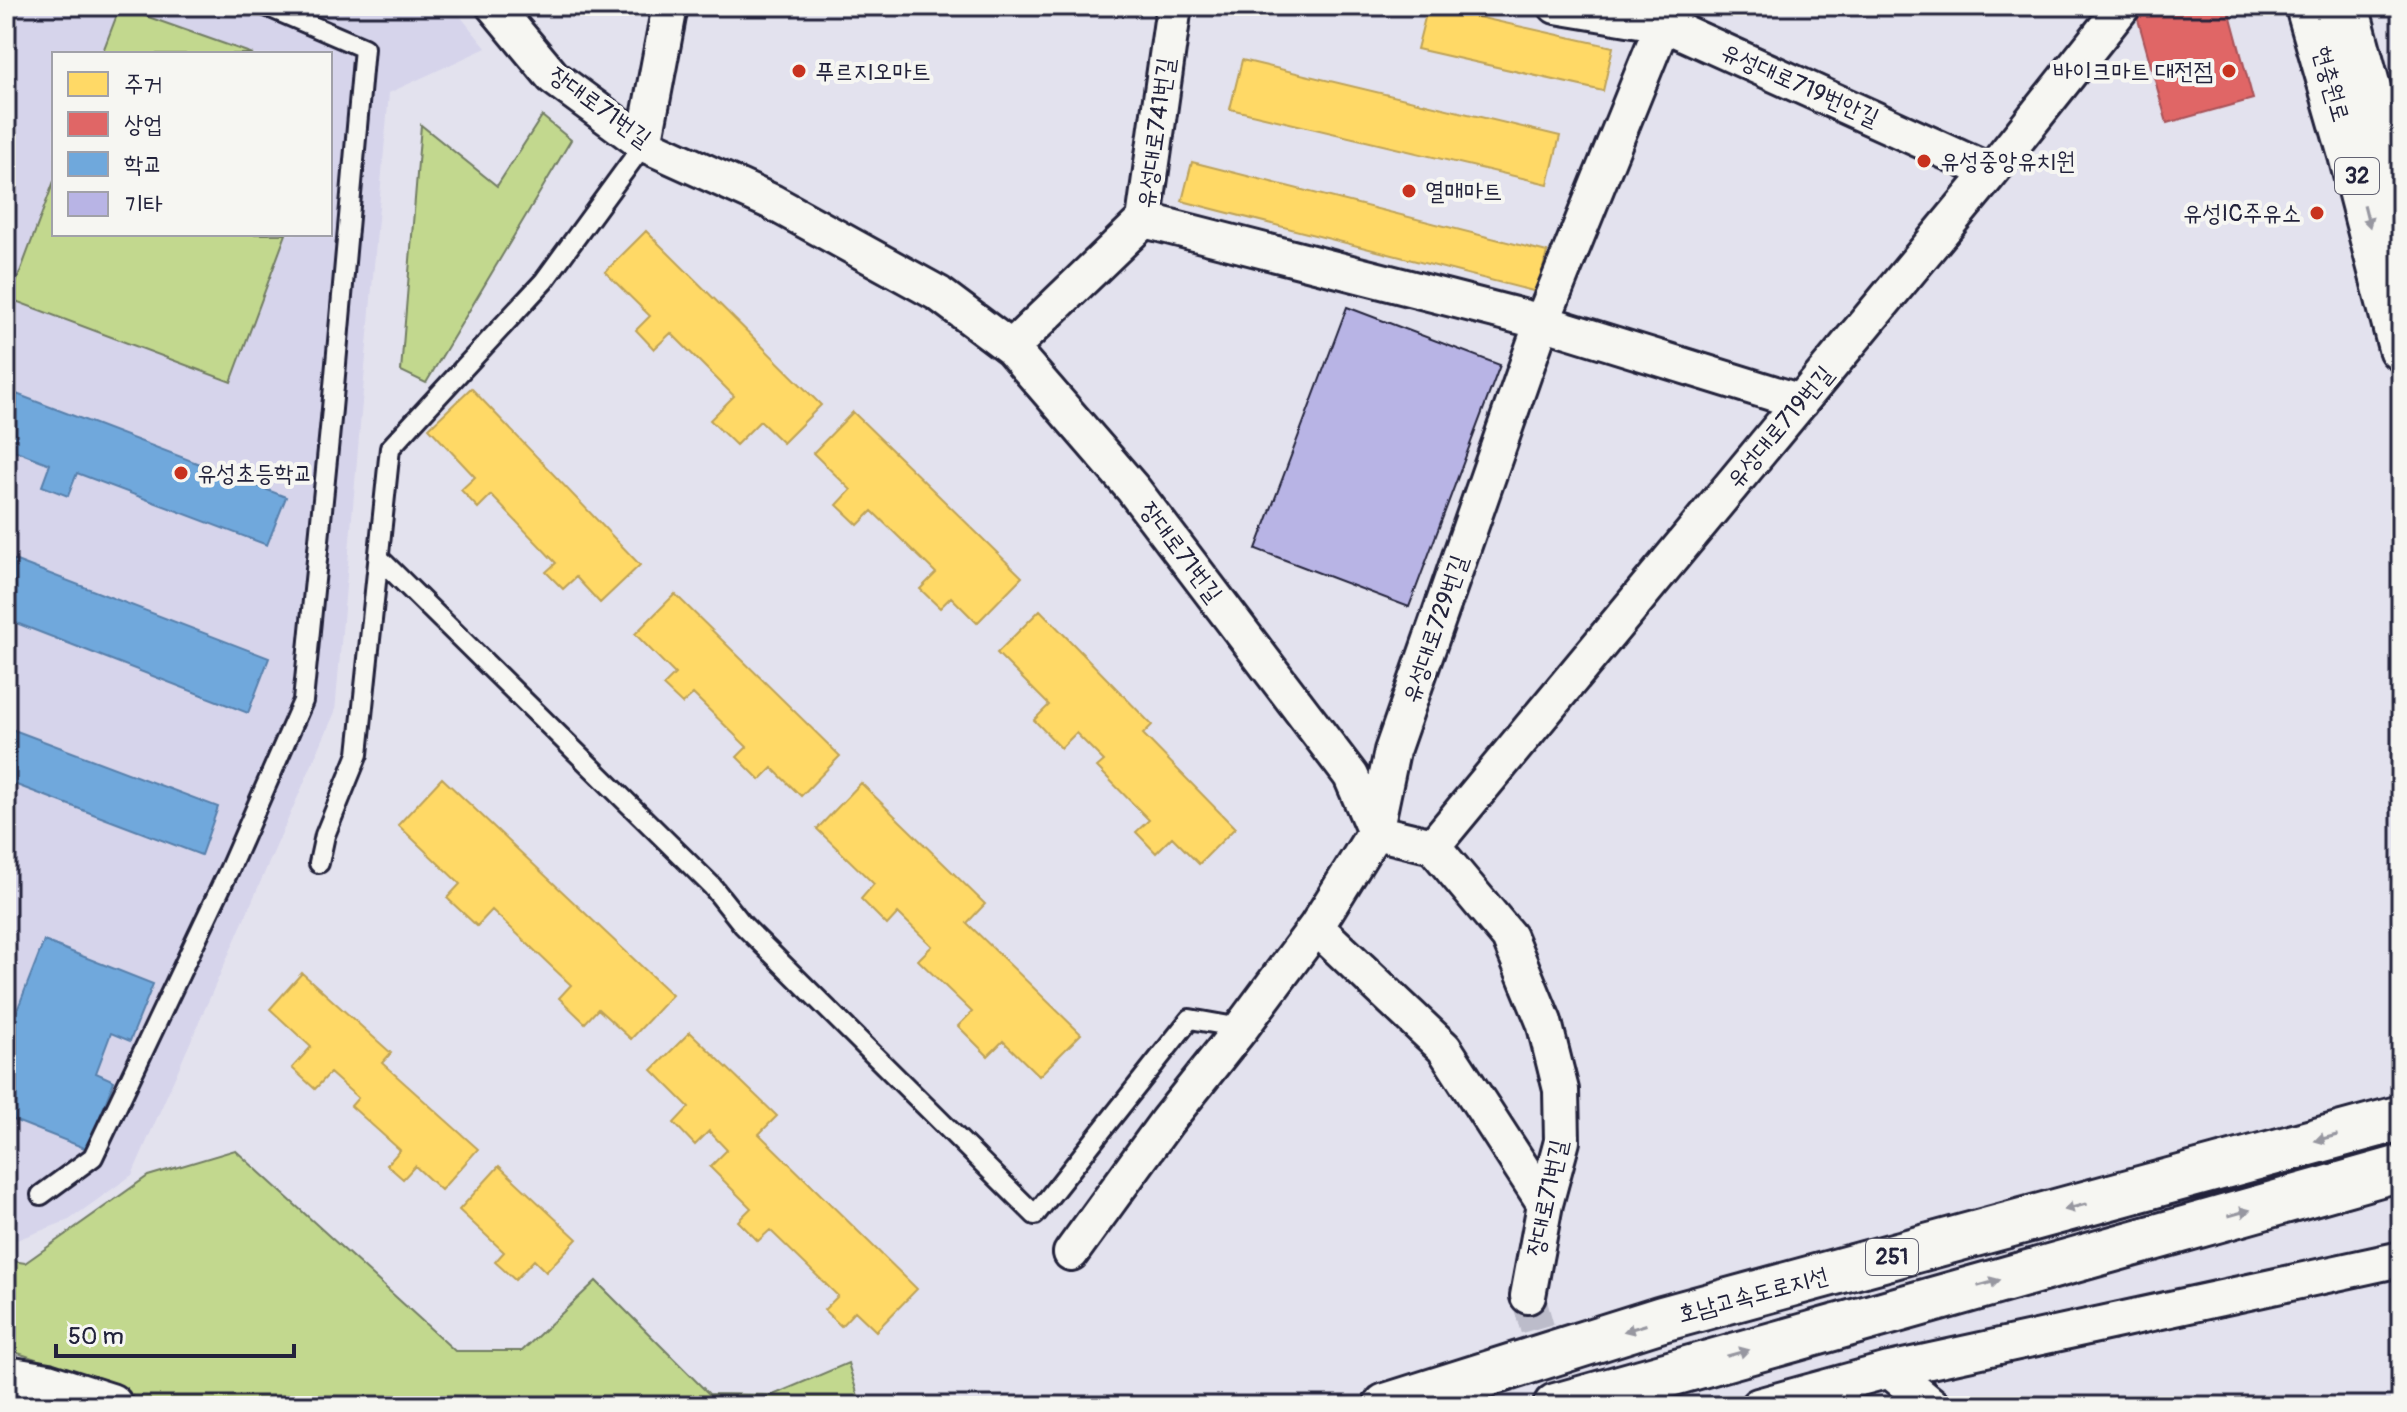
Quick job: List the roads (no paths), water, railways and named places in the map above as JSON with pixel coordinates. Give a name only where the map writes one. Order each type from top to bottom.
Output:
[{"type":"main road","name":"현충원로","points":[[2308,6],[2401,348]]},
{"type":"main road","points":[[2346,6],[2384,147]]},
{"type":"main road","points":[[2362,6],[2384,147]]},
{"type":"main road","name":"32","points":[[2384,147],[2401,211]]},
{"type":"main road","name":"호남고속도로지선","points":[[1386,1406],[1662,1319],[2401,1118]]},
{"type":"main road","name":"251","points":[[1556,1406],[2401,1168]]},
{"type":"main road","points":[[6,1379],[47,1386],[110,1406]]},
{"type":"main road","points":[[6,1404],[15,1406]]},
{"type":"street","name":"장대로71번길","points":[[494,6],[553,77],[644,144],[772,202],[939,294],[1011,348],[1133,489],[1351,776],[1375,832]]},
{"type":"street","points":[[644,144],[670,6]]},
{"type":"street","name":"유성대로741번길","points":[[1011,348],[1144,220],[1174,6]]},
{"type":"street","name":"유성대로719번안길","points":[[1556,6],[1667,15],[1991,172]]},
{"type":"street","name":"유성대로719번길","points":[[1433,846],[1991,172],[2123,6]]},
{"type":"street","name":"유성대로729번길","points":[[1071,1253],[1167,1121],[1316,927],[1375,832],[1392,751],[1542,322],[1667,15]]},
{"type":"street","points":[[1144,220],[1542,322],[1801,402]]},
{"type":"street","points":[[1375,832],[1433,846]]},
{"type":"street","name":"장대로71번길","points":[[1433,846],[1509,937],[1544,1022],[1561,1090],[1562,1141],[1545,1204],[1528,1296]]},
{"type":"street","points":[[1316,927],[1444,1048],[1545,1204]]},
{"type":"street","points":[[1758,1406],[1889,1370],[2401,1259]]},
{"type":"street","points":[[1889,1370],[1933,1406]]},
{"type":"lane","points":[[41,1195],[93,1157],[229,870],[303,701],[364,48],[266,6]]},
{"type":"lane","points":[[319,863],[325,835],[358,754],[390,448],[544,281],[644,144]]},
{"type":"lane","points":[[379,558],[712,886],[743,925],[1035,1215],[1190,1019],[1241,1028]]},
{"type":"tunnel","points":[[1528,1296],[1559,1406]]},
{"type":"place","name":"푸르지오마트","points":[[799,71]]},
{"type":"place","name":"바이크마트 대전점","points":[[2229,71]]},
{"type":"place","name":"유성중앙유치원","points":[[1924,161]]},
{"type":"place","name":"열매마트","points":[[1409,191]]},
{"type":"place","name":"유성IC주유소","points":[[2317,213]]},
{"type":"place","name":"유성초등학교","points":[[181,473]]}]
